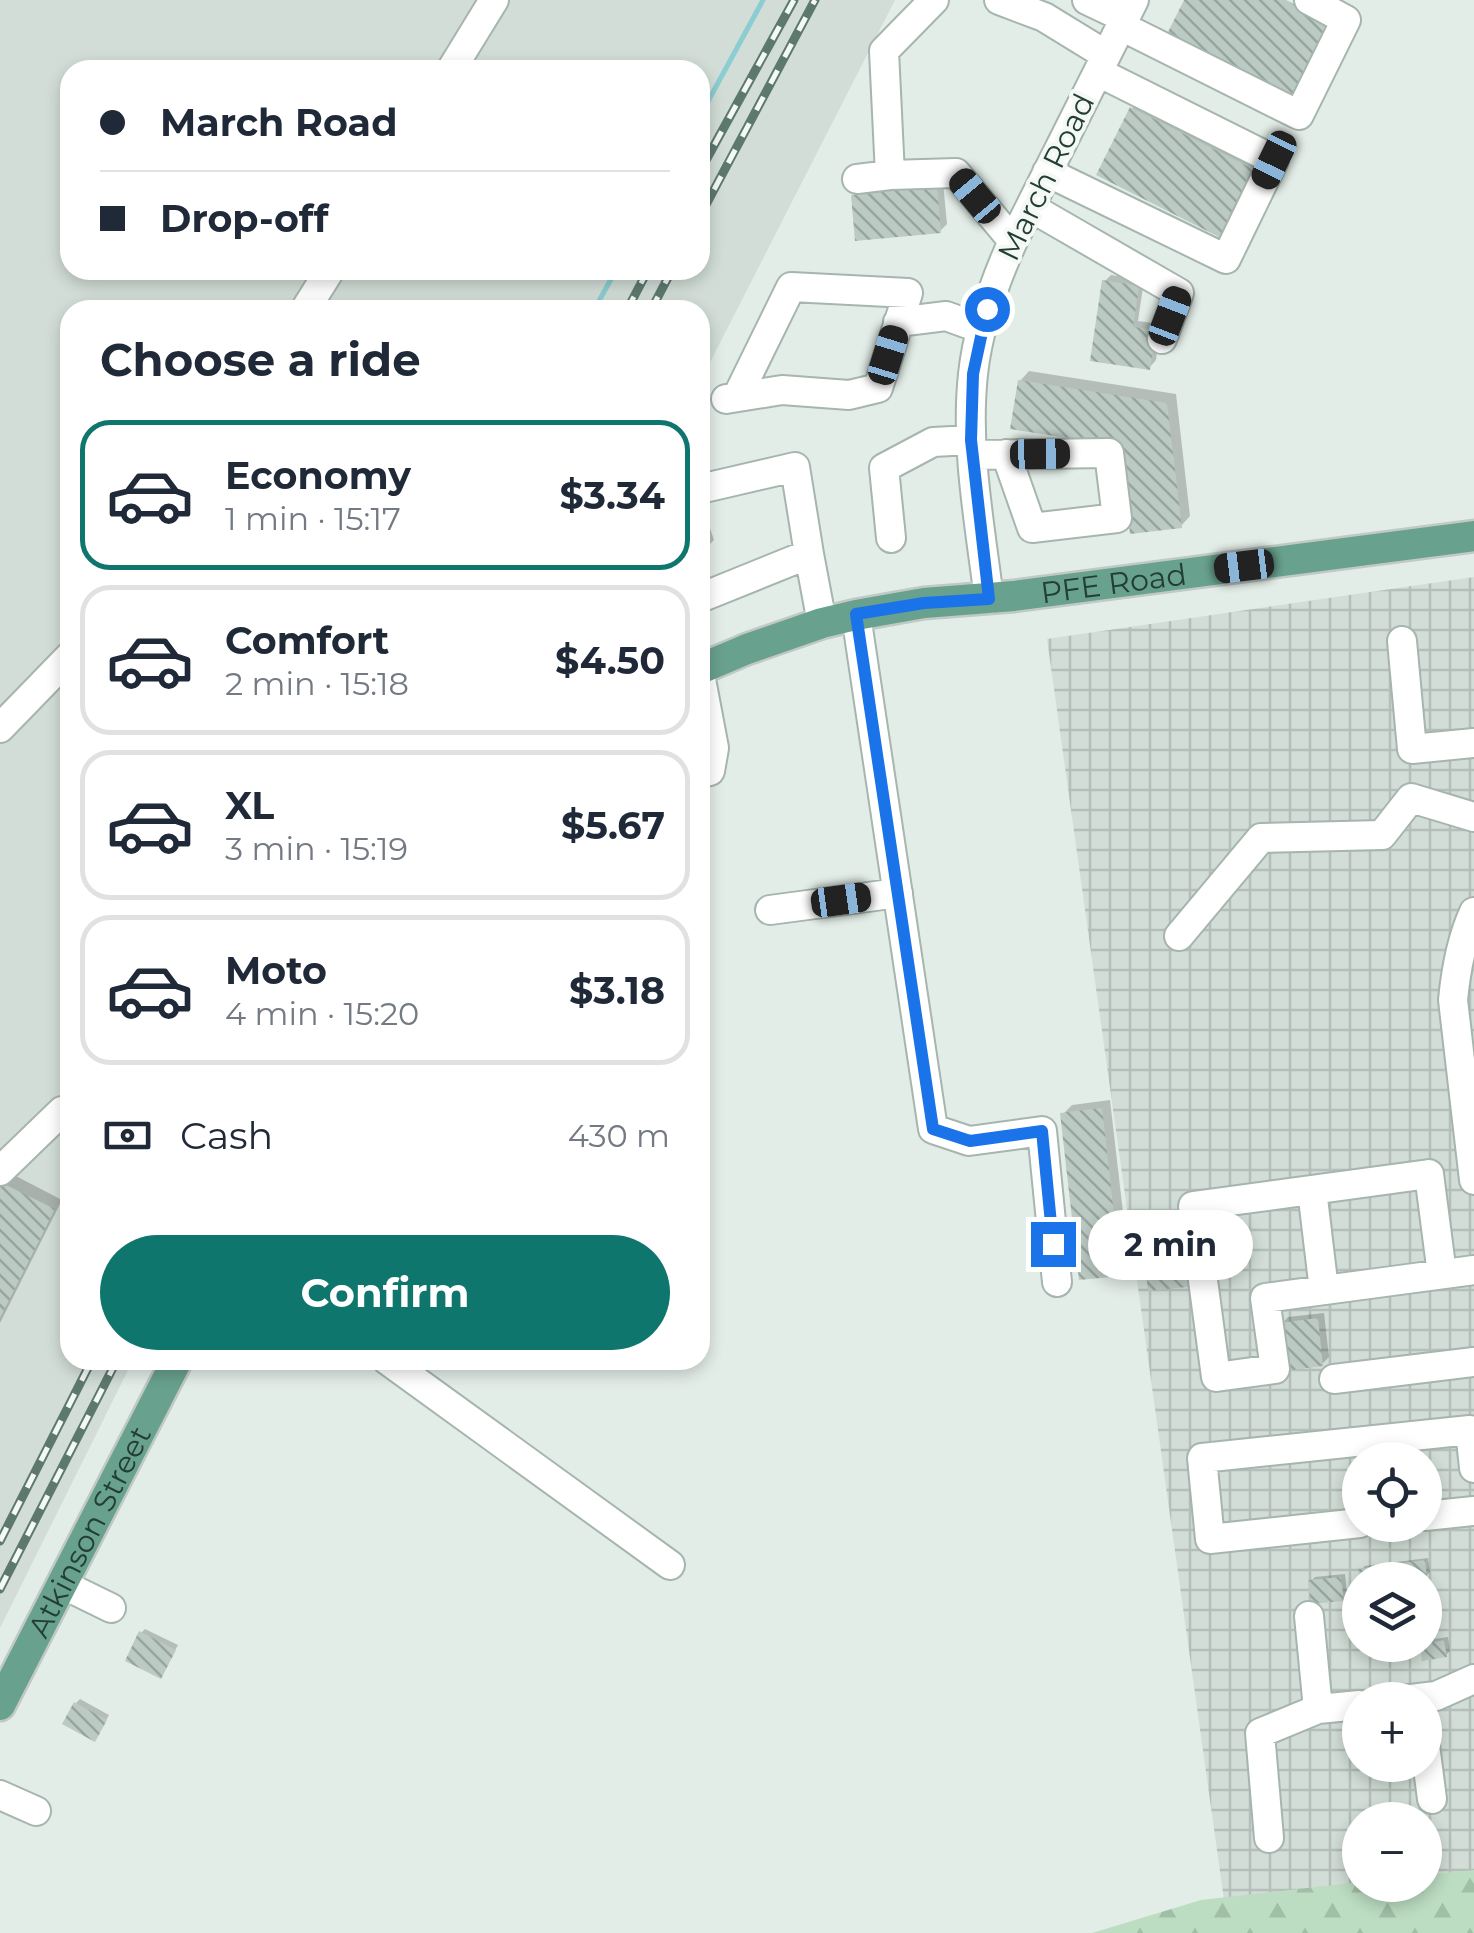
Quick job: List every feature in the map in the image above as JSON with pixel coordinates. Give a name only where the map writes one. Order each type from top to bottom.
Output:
[{"type":"main road","name":"PFE Road","points":[[710,667],[748,649],[856,614],[1474,536]]},
{"type":"main road","name":"Atkinson Street","points":[[0,1704],[172,1370]]},
{"type":"street","points":[[457,60],[494,0]]},
{"type":"street","points":[[890,175],[884,51],[934,0]]},
{"type":"street","points":[[999,0],[1044,17],[1102,63],[1274,160],[1226,258],[1047,172]]},
{"type":"street","points":[[1087,0],[1127,15],[1299,114],[1346,20],[1309,0]]},
{"type":"street","name":"March Road","points":[[989,599],[971,448],[973,374],[982,329],[997,276],[1013,240],[1127,15]]},
{"type":"street","points":[[857,178],[956,173],[1013,240]]},
{"type":"street","points":[[1030,207],[1179,293],[1162,339]]},
{"type":"street","points":[[791,287],[908,293],[898,322],[878,388],[849,395],[782,390],[732,398],[791,287]]},
{"type":"street","points":[[898,322],[946,316],[982,329]]},
{"type":"street","points":[[891,538],[884,468],[932,442],[1006,454]]},
{"type":"street","points":[[710,487],[795,467],[822,624]]},
{"type":"street","points":[[710,594],[809,554]]},
{"type":"street","points":[[856,614],[933,1129],[970,1141],[1042,1131],[1057,1282]]},
{"type":"street","points":[[1402,642],[1412,749],[1474,743]]},
{"type":"street","points":[[0,728],[60,666]]},
{"type":"street","points":[[710,726],[714,748],[710,772]]},
{"type":"street","points":[[1180,936],[1261,838],[1382,835],[1411,798],[1474,817]]},
{"type":"street","points":[[770,910],[898,893]]},
{"type":"street","points":[[1474,912],[1459,956],[1453,1000],[1474,1180]]},
{"type":"street","points":[[0,1171],[60,1114]]},
{"type":"street","points":[[1442,1274],[1428,1174],[1193,1206],[1216,1377],[1274,1369],[1265,1298],[1474,1270]]},
{"type":"street","points":[[1312,1190],[1324,1290]]},
{"type":"street","points":[[1334,1379],[1474,1362]]},
{"type":"street","points":[[401,1370],[670,1565]]},
{"type":"street","points":[[1355,1442],[1470,1430],[1474,1468]]},
{"type":"street","points":[[1342,1443],[1202,1458],[1210,1539],[1342,1525]]},
{"type":"street","points":[[1442,1514],[1474,1511]]},
{"type":"street","points":[[62,1584],[111,1608]]},
{"type":"street","points":[[1309,1616],[1318,1710]]},
{"type":"street","points":[[1442,1693],[1474,1679]]},
{"type":"street","points":[[1269,1838],[1260,1734],[1318,1710],[1342,1707]]},
{"type":"street","points":[[1430,1782],[1432,1799]]},
{"type":"street","points":[[0,1795],[36,1811]]},
{"type":"shaded area","points":[[0,0],[895,0],[710,362],[710,300],[60,300],[60,1370],[128,1370],[0,1628]]},
{"type":"shaded area","points":[[1474,577],[1474,1872],[1442,1876],[1442,1802],[1342,1802],[1342,1887],[1224,1900],[1047,639]]},
{"type":"green space","points":[[1474,1870],[1474,1933],[1092,1933],[1201,1900],[1342,1884],[1342,1902],[1442,1902],[1442,1873]]},
{"type":"building","points":[[1184,0],[1286,0],[1331,23],[1294,99],[1167,34]]},
{"type":"building","points":[[1130,107],[1257,171],[1223,239],[1096,175]]},
{"type":"building","points":[[937,187],[941,233],[855,241],[851,195]]},
{"type":"building","points":[[1102,280],[1139,286],[1133,327],[1156,330],[1150,370],[1090,361]]},
{"type":"building","points":[[1018,380],[1167,403],[1182,528],[1130,534],[1120,446],[1010,429]]},
{"type":"building","points":[[1102,1108],[1121,1276],[1079,1280],[1060,1113]]},
{"type":"building","points":[[0,1182],[55,1209],[0,1318]]},
{"type":"building","points":[[1191,1232],[1197,1286],[1148,1291],[1142,1237]]},
{"type":"building","points":[[1318,1318],[1323,1366],[1284,1371],[1279,1323]]},
{"type":"building","points":[[1341,1577],[1342,1601],[1311,1604],[1308,1580]]},
{"type":"building","points":[[139,1631],[176,1650],[161,1679],[125,1661]]},
{"type":"building","points":[[74,1702],[107,1720],[95,1742],[62,1724]]},
{"type":"waterway","points":[[710,98],[763,0]]},
{"type":"waterway","points":[[600,300],[610,280]]},
{"type":"railway","points":[[710,153],[794,0]]},
{"type":"railway","points":[[710,197],[815,0]]},
{"type":"railway","points":[[632,300],[643,280]]},
{"type":"railway","points":[[656,300],[667,280]]},
{"type":"railway","points":[[0,1541],[87,1370]]},
{"type":"railway","points":[[0,1589],[112,1370]]},
{"type":"route","points":[[987,309],[973,374],[971,440],[989,599],[924,603],[856,614],[933,1129],[970,1141],[1042,1131],[1053,1244]]}]
